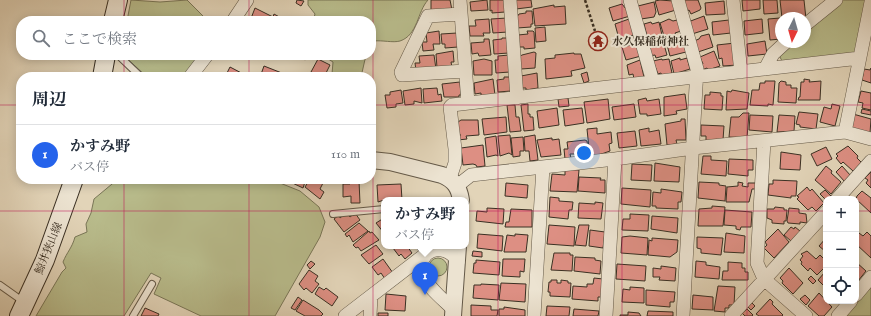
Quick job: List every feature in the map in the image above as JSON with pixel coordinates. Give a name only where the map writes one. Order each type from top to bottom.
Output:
[{"type":"main road","points":[[115,16],[118,0]]},
{"type":"main road","points":[[103,72],[105,60]]},
{"type":"main road","name":"鯨井狭山線","points":[[22,309],[45,260],[72,184]]},
{"type":"street","points":[[236,16],[247,0]]},
{"type":"street","points":[[460,0],[468,103]]},
{"type":"street","points":[[510,0],[517,98]]},
{"type":"street","points":[[630,0],[653,82]]},
{"type":"street","points":[[678,0],[697,69],[683,316]]},
{"type":"street","points":[[733,0],[741,72]]},
{"type":"street","points":[[811,21],[836,0]]},
{"type":"street","points":[[845,132],[871,2]]},
{"type":"street","points":[[461,14],[428,16],[401,72],[402,75],[465,71]]},
{"type":"street","points":[[764,69],[773,54],[780,48]]},
{"type":"street","points":[[456,188],[455,149],[450,107],[452,105],[697,78],[860,58]]},
{"type":"street","points":[[194,72],[204,60]]},
{"type":"street","points":[[456,188],[471,175],[616,159],[693,148],[845,132],[871,139]]},
{"type":"street","points":[[764,141],[757,263],[764,278],[806,316]]},
{"type":"street","points":[[606,316],[616,159]]},
{"type":"street","points":[[376,161],[428,170],[456,188]]},
{"type":"street","points":[[840,196],[871,161]]},
{"type":"street","points":[[534,316],[543,167]]},
{"type":"street","points":[[731,316],[764,278],[823,215]]},
{"type":"street","points":[[345,316],[432,249],[443,249],[454,256],[458,262]]},
{"type":"street","points":[[425,280],[422,271],[422,264],[432,249]]},
{"type":"street","points":[[454,313],[458,249]]},
{"type":"street","points":[[412,265],[454,313]]},
{"type":"street","points":[[859,291],[871,277]]},
{"type":"street","points":[[370,316],[371,296]]},
{"type":"street","points":[[838,316],[848,304]]},
{"type":"lane","points":[[123,60],[136,72]]},
{"type":"lane","points":[[333,214],[381,209]]},
{"type":"lane","points":[[133,316],[152,284]]},
{"type":"lane","points":[[0,285],[22,309]]},
{"type":"path","points":[[585,0],[595,31]]},
{"type":"green space","points":[[131,0],[160,2],[187,0],[203,16],[128,16]]},
{"type":"green space","points":[[308,0],[428,0],[424,5],[414,29],[406,38],[397,42],[376,41],[376,16],[314,16],[315,14],[308,5]]},
{"type":"green space","points":[[842,0],[867,0],[856,52],[851,54],[783,63],[778,53],[784,48],[811,48],[811,25]]},
{"type":"green space","points":[[128,60],[197,60],[188,72],[142,72]]},
{"type":"green space","points":[[330,60],[365,60],[362,72],[332,72],[333,62]]},
{"type":"green space","points":[[112,184],[282,184],[300,191],[319,207],[325,222],[320,237],[275,316],[201,316],[154,294],[161,278],[151,273],[124,316],[36,316],[62,272],[66,268],[63,262],[75,237],[87,232],[86,224],[91,213],[94,199]]},
{"type":"green space","points":[[438,258],[444,261],[447,267],[444,273],[438,276],[432,273],[429,267],[432,261]]},
{"type":"green space","points":[[871,285],[871,316],[846,316],[856,304],[859,304],[859,300]]},
{"type":"building","points":[[297,0],[304,1],[301,6],[296,3]]},
{"type":"building","points":[[431,0],[450,0],[452,10],[431,12]]},
{"type":"building","points":[[487,0],[488,10],[471,11],[470,2]]},
{"type":"building","points":[[490,0],[505,0],[505,12],[492,13],[492,10],[490,11]]},
{"type":"building","points":[[515,0],[531,0],[532,7],[516,9]]},
{"type":"building","points":[[683,0],[698,0],[701,8],[700,10],[691,14],[689,10],[685,12]]},
{"type":"building","points":[[742,0],[760,0],[760,9],[743,11]]},
{"type":"building","points":[[763,0],[777,0],[778,12],[764,14]]},
{"type":"building","points":[[780,0],[804,0],[805,12],[781,12]]},
{"type":"building","points":[[655,1],[673,1],[676,10],[659,15]]},
{"type":"building","points":[[724,1],[725,14],[706,15],[705,3]]},
{"type":"building","points":[[654,2],[656,12],[654,17],[641,19],[638,6]]},
{"type":"building","points":[[622,4],[626,9],[628,9],[630,16],[613,21],[609,8]]},
{"type":"building","points":[[554,5],[554,7],[565,6],[566,24],[535,26],[533,9]]},
{"type":"building","points":[[255,8],[271,16],[252,16]]},
{"type":"building","points":[[526,11],[532,11],[533,24],[531,24],[531,27],[517,28],[517,17],[519,14],[526,13]]},
{"type":"building","points":[[704,16],[708,29],[692,34],[688,22]]},
{"type":"building","points":[[507,18],[508,32],[493,33],[491,19]]},
{"type":"building","points":[[775,18],[775,40],[770,40],[768,19]]},
{"type":"building","points":[[489,19],[490,33],[483,33],[484,36],[470,36],[469,26],[476,26],[475,20]]},
{"type":"building","points":[[629,19],[634,35],[619,39],[615,24]]},
{"type":"building","points":[[669,19],[673,21],[677,20],[681,31],[675,33],[676,36],[670,38],[669,35],[664,36],[660,23]]},
{"type":"building","points":[[762,19],[763,33],[745,35],[744,21]]},
{"type":"building","points":[[729,20],[731,33],[713,35],[712,22]]},
{"type":"building","points":[[651,22],[652,24],[659,22],[662,35],[651,38],[650,36],[647,36],[644,24]]},
{"type":"building","points":[[545,27],[546,41],[536,42],[535,28]]},
{"type":"building","points":[[439,31],[440,44],[433,44],[434,50],[423,51],[422,42],[427,42],[426,33]]},
{"type":"building","points":[[527,31],[534,32],[535,48],[524,49],[524,47],[518,47],[518,35],[528,34]]},
{"type":"building","points":[[457,33],[458,47],[445,48],[445,44],[442,44],[441,34]]},
{"type":"building","points":[[599,33],[601,39],[594,41],[593,34]]},
{"type":"building","points":[[709,34],[713,47],[698,52],[694,41],[699,39],[701,36]]},
{"type":"building","points":[[508,38],[509,53],[494,54],[493,40]]},
{"type":"building","points":[[484,39],[489,39],[491,55],[479,56],[478,53],[472,54],[471,43],[484,42]]},
{"type":"building","points":[[673,39],[673,41],[682,39],[686,52],[670,56],[666,41]]},
{"type":"building","points":[[657,40],[657,42],[663,41],[667,55],[656,58],[655,55],[649,56],[649,43]]},
{"type":"building","points":[[765,41],[767,54],[748,56],[747,44]]},
{"type":"building","points":[[626,42],[627,46],[635,44],[637,48],[639,47],[641,56],[626,60],[621,44]]},
{"type":"building","points":[[735,43],[737,65],[723,66],[722,58],[719,59],[717,45]]},
{"type":"building","points":[[453,51],[454,62],[451,62],[452,67],[437,68],[436,54]]},
{"type":"building","points":[[714,51],[720,66],[708,70],[707,68],[702,70],[700,65],[703,64],[700,57]]},
{"type":"building","points":[[534,52],[536,53],[535,68],[521,69],[519,57]]},
{"type":"building","points":[[574,53],[581,54],[585,68],[571,71],[572,76],[546,79],[545,59],[555,58],[555,55]]},
{"type":"building","points":[[434,55],[436,69],[416,71],[415,63],[420,63],[419,56]]},
{"type":"building","points":[[509,55],[510,72],[496,73],[495,60],[498,60],[498,56]]},
{"type":"building","points":[[680,58],[680,60],[687,58],[690,69],[674,74],[671,61]]},
{"type":"building","points":[[484,59],[492,61],[492,75],[474,75],[473,61]]},
{"type":"building","points":[[669,59],[672,73],[662,76],[661,73],[658,74],[653,61]]},
{"type":"building","points":[[317,60],[330,65],[326,72],[311,72]]},
{"type":"building","points":[[640,60],[644,77],[634,79],[633,74],[629,75],[627,65]]},
{"type":"building","points":[[264,66],[279,72],[262,72]]},
{"type":"building","points":[[230,67],[240,72],[228,72]]},
{"type":"building","points":[[871,68],[871,83],[862,80],[864,69],[870,70]]},
{"type":"building","points":[[587,72],[589,81],[584,83],[581,74]]},
{"type":"building","points":[[537,73],[538,88],[526,90],[526,88],[522,88],[521,76]]},
{"type":"building","points":[[504,77],[511,77],[511,91],[498,92],[497,80],[504,79]]},
{"type":"building","points":[[493,79],[495,95],[481,96],[481,93],[475,94],[474,83]]},
{"type":"building","points":[[804,79],[810,80],[809,82],[821,81],[820,100],[798,100],[800,97],[801,82],[804,82]]},
{"type":"building","points":[[765,81],[775,81],[773,105],[750,105],[752,90],[759,90],[760,83],[765,83]]},
{"type":"building","points":[[781,81],[786,82],[786,85],[791,85],[791,88],[797,88],[796,103],[778,102],[779,83]]},
{"type":"building","points":[[460,82],[461,95],[459,95],[459,97],[444,97],[442,84]]},
{"type":"building","points":[[421,88],[422,103],[414,101],[414,104],[405,105],[403,91]]},
{"type":"building","points":[[437,88],[438,95],[441,94],[442,101],[424,103],[423,89]]},
{"type":"building","points":[[401,90],[403,103],[396,104],[396,107],[387,108],[385,95],[390,95],[390,92]]},
{"type":"building","points":[[732,90],[749,93],[747,109],[726,110],[727,91],[731,92]]},
{"type":"building","points":[[861,91],[871,93],[871,110],[862,108],[863,103],[858,102]]},
{"type":"building","points":[[710,92],[721,93],[721,96],[723,96],[722,110],[704,109],[705,95],[710,95]]},
{"type":"building","points":[[685,94],[687,109],[676,111],[677,114],[664,116],[664,97]]},
{"type":"building","points":[[568,98],[569,106],[559,107],[558,99]]},
{"type":"building","points":[[646,98],[647,101],[659,99],[661,114],[647,116],[647,114],[640,114],[638,100]]},
{"type":"building","points":[[608,99],[610,119],[587,123],[584,102]]},
{"type":"building","points":[[528,104],[528,114],[530,114],[530,117],[533,117],[534,130],[524,131],[521,105]]},
{"type":"building","points":[[634,104],[636,117],[614,120],[612,107]]},
{"type":"building","points":[[832,104],[840,106],[835,126],[820,122],[824,107],[831,109]]},
{"type":"building","points":[[507,105],[515,105],[516,117],[519,117],[521,131],[510,132]]},
{"type":"building","points":[[557,108],[559,125],[539,128],[537,111]]},
{"type":"building","points":[[582,108],[584,123],[565,126],[563,110]]},
{"type":"building","points":[[862,109],[871,111],[871,115],[861,113]]},
{"type":"building","points":[[799,112],[818,114],[816,129],[800,127],[800,125],[796,124]]},
{"type":"building","points":[[743,113],[749,113],[747,138],[729,137],[731,117],[739,117]]},
{"type":"building","points":[[853,114],[871,119],[870,133],[850,128]]},
{"type":"building","points":[[750,115],[773,116],[772,132],[749,130]]},
{"type":"building","points":[[779,115],[795,116],[794,131],[777,132]]},
{"type":"building","points":[[506,117],[507,132],[484,135],[482,119]]},
{"type":"building","points":[[681,119],[685,119],[686,140],[676,140],[677,144],[667,145],[665,124],[681,121]]},
{"type":"building","points":[[461,120],[478,120],[479,135],[466,136],[467,139],[458,140],[458,136],[460,136],[460,134],[458,134],[458,122]]},
{"type":"building","points":[[701,125],[724,126],[723,140],[706,141],[706,136],[701,136]]},
{"type":"building","points":[[597,128],[597,134],[611,132],[612,143],[609,144],[610,151],[590,158],[587,129]]},
{"type":"building","points":[[649,128],[649,132],[659,130],[661,144],[641,146],[639,130]]},
{"type":"building","points":[[635,131],[637,146],[619,148],[617,133]]},
{"type":"building","points":[[510,135],[512,155],[509,153],[500,156],[498,136]]},
{"type":"building","points":[[535,135],[538,160],[530,161],[529,151],[525,151],[524,137]]},
{"type":"building","points":[[496,136],[498,156],[487,157],[485,138]]},
{"type":"building","points":[[523,137],[524,151],[520,151],[520,156],[513,157],[511,138]]},
{"type":"building","points":[[552,138],[552,140],[559,139],[561,155],[541,157],[537,140]]},
{"type":"building","points":[[587,141],[589,154],[570,154],[571,158],[565,159],[564,149],[568,149],[567,142]]},
{"type":"building","points":[[483,145],[485,166],[477,167],[473,164],[463,165],[461,148]]},
{"type":"building","points":[[848,146],[858,156],[857,158],[862,163],[853,171],[843,162],[841,164],[836,158],[838,156],[836,154]]},
{"type":"building","points":[[826,147],[832,159],[817,166],[811,154]]},
{"type":"building","points":[[781,152],[801,155],[800,170],[780,169]]},
{"type":"building","points":[[703,156],[711,156],[711,160],[727,161],[726,176],[701,174]]},
{"type":"building","points":[[729,159],[753,160],[753,170],[748,170],[748,176],[728,174]]},
{"type":"building","points":[[655,163],[680,167],[679,182],[654,181]]},
{"type":"building","points":[[632,164],[652,165],[651,181],[631,180]]},
{"type":"building","points":[[826,166],[841,182],[831,194],[815,180]]},
{"type":"building","points":[[842,166],[851,176],[845,182],[836,172]]},
{"type":"building","points":[[565,169],[579,170],[577,192],[550,191],[552,174],[565,175]]},
{"type":"building","points":[[871,172],[871,188],[866,183],[868,180],[865,178]]},
{"type":"building","points":[[579,177],[601,178],[600,180],[605,180],[605,193],[578,191]]},
{"type":"building","points":[[773,180],[797,181],[796,196],[791,196],[791,198],[768,195],[769,184],[773,184]]},
{"type":"building","points":[[699,182],[719,183],[719,185],[726,186],[725,201],[698,198]]},
{"type":"building","points":[[738,182],[743,183],[742,186],[748,187],[748,183],[756,183],[756,189],[752,189],[749,202],[726,202],[727,187],[738,186]]},
{"type":"building","points":[[506,183],[528,185],[527,198],[505,196]]},
{"type":"building","points":[[295,184],[304,184],[303,188]]},
{"type":"building","points":[[307,184],[322,184],[320,189],[324,192],[320,199],[305,187]]},
{"type":"building","points":[[343,184],[359,184],[360,203],[351,203],[351,196],[343,197]]},
{"type":"building","points":[[401,184],[402,197],[381,197],[381,201],[378,202],[377,185]]},
{"type":"building","points":[[807,187],[810,191],[812,189],[823,202],[823,204],[816,211],[812,207],[808,210],[797,199],[799,197],[797,196]]},
{"type":"building","points":[[622,188],[651,190],[650,207],[621,204]]},
{"type":"building","points":[[661,189],[682,192],[681,202],[678,202],[678,209],[656,208],[656,206],[652,206],[653,192],[661,193]]},
{"type":"building","points":[[825,190],[831,196],[823,197],[820,194]]},
{"type":"building","points":[[862,191],[871,198],[871,213],[859,202],[859,196],[857,196]]},
{"type":"building","points":[[550,197],[559,198],[559,201],[573,202],[572,210],[569,210],[568,219],[549,217]]},
{"type":"building","points":[[595,202],[603,203],[601,219],[578,218],[579,203],[595,204]]},
{"type":"building","points":[[712,206],[725,207],[723,226],[698,226],[699,209],[712,208]]},
{"type":"building","points":[[775,207],[784,208],[784,210],[787,210],[786,221],[784,221],[784,224],[772,223],[772,220],[767,218],[767,209],[774,209]]},
{"type":"building","points":[[487,208],[504,209],[503,224],[476,221],[477,211],[487,212]]},
{"type":"building","points":[[789,208],[799,209],[799,213],[806,214],[807,223],[788,223]]},
{"type":"building","points":[[511,209],[532,210],[532,227],[505,227],[506,222],[509,222]]},
{"type":"building","points":[[725,210],[752,212],[751,227],[741,227],[740,230],[736,229],[736,226],[724,225]]},
{"type":"building","points":[[346,213],[350,217],[355,213],[360,220],[344,232],[334,219],[339,215],[340,218]]},
{"type":"building","points":[[630,214],[649,215],[648,231],[622,230],[623,219],[630,219]]},
{"type":"building","points":[[652,216],[678,218],[677,233],[651,229]]},
{"type":"building","points":[[381,220],[381,229],[376,223]]},
{"type":"building","points":[[359,223],[368,231],[353,242],[349,235],[347,237],[345,234]]},
{"type":"building","points":[[549,225],[575,227],[574,246],[547,244]]},
{"type":"building","points":[[579,225],[589,225],[586,246],[575,245]]},
{"type":"building","points":[[791,227],[794,229],[795,227],[800,231],[791,241],[784,235]]},
{"type":"building","points":[[778,229],[789,242],[774,258],[764,248],[767,245],[765,242]]},
{"type":"building","points":[[590,230],[605,232],[603,248],[589,246]]},
{"type":"building","points":[[369,231],[370,233],[372,232],[379,240],[361,251],[358,247],[356,248],[353,245]]},
{"type":"building","points":[[867,232],[871,236],[871,258],[859,247],[859,233],[863,236]]},
{"type":"building","points":[[726,233],[745,236],[744,253],[724,252]]},
{"type":"building","points":[[478,234],[503,236],[502,251],[477,248]]},
{"type":"building","points":[[515,234],[528,235],[526,252],[504,252],[507,235],[515,236]]},
{"type":"building","points":[[630,236],[648,238],[647,255],[621,253],[622,237]]},
{"type":"building","points":[[697,237],[723,238],[721,255],[701,253],[701,249],[697,248]]},
{"type":"building","points":[[652,238],[678,240],[677,252],[670,257],[648,255],[649,240],[652,241]]},
{"type":"building","points":[[823,241],[823,249],[819,246]]},
{"type":"building","points":[[376,245],[383,254],[369,264],[361,255]]},
{"type":"building","points":[[394,249],[409,249],[412,253],[405,259],[401,254],[399,256]]},
{"type":"building","points":[[473,251],[482,252],[482,257],[472,256]]},
{"type":"building","points":[[807,251],[816,259],[820,255],[823,258],[823,269],[817,275],[810,268],[808,271],[801,264],[802,262],[800,260],[803,256],[801,254]]},
{"type":"building","points":[[554,253],[570,253],[570,255],[573,255],[572,271],[551,270]]},
{"type":"building","points":[[575,257],[595,258],[595,260],[601,261],[600,274],[574,271]]},
{"type":"building","points":[[383,259],[393,273],[385,279],[381,273],[378,275],[372,267]]},
{"type":"building","points":[[503,259],[525,259],[524,272],[520,271],[520,277],[502,276]]},
{"type":"building","points":[[476,260],[500,262],[499,275],[473,273],[474,263],[476,263]]},
{"type":"building","points":[[311,261],[315,264],[310,269],[307,265]]},
{"type":"building","points":[[696,261],[706,262],[706,265],[720,267],[719,279],[695,277]]},
{"type":"building","points":[[728,262],[742,263],[742,268],[745,268],[745,272],[748,272],[748,280],[722,280],[723,271],[728,271]]},
{"type":"building","points":[[617,264],[646,266],[645,281],[616,279]]},
{"type":"building","points":[[859,265],[866,271],[859,280]]},
{"type":"building","points":[[661,266],[676,268],[675,281],[659,280],[660,277],[653,277],[653,268],[661,269]]},
{"type":"building","points":[[789,268],[803,283],[793,294],[782,283],[783,281],[780,278]]},
{"type":"building","points":[[309,270],[318,276],[315,281],[319,284],[312,293],[306,288],[304,290],[299,284]]},
{"type":"building","points":[[823,274],[823,285],[818,280]]},
{"type":"building","points":[[811,276],[816,281],[813,284],[808,279]]},
{"type":"building","points":[[594,278],[603,279],[601,297],[598,297],[598,301],[572,299],[573,286],[587,287],[587,284],[593,284]]},
{"type":"building","points":[[551,280],[557,280],[557,283],[561,283],[561,280],[571,283],[570,297],[550,296],[550,292],[548,292],[549,282],[551,282]]},
{"type":"building","points":[[501,283],[526,284],[525,302],[499,300]]},
{"type":"building","points":[[474,285],[499,285],[498,300],[473,298]]},
{"type":"building","points":[[718,286],[735,287],[734,305],[729,305],[729,308],[725,308],[725,312],[714,311]]},
{"type":"building","points":[[319,287],[324,290],[326,288],[338,297],[332,306],[315,294]]},
{"type":"building","points":[[630,287],[644,288],[644,303],[622,302],[623,289],[630,290]]},
{"type":"building","points":[[646,290],[675,292],[674,302],[670,302],[670,307],[646,305]]},
{"type":"building","points":[[819,293],[823,297],[823,304],[829,304],[832,307],[824,316],[819,316],[808,306]]},
{"type":"building","points":[[386,294],[406,296],[405,311],[385,310]]},
{"type":"building","points":[[693,295],[713,297],[713,310],[692,309]]},
{"type":"building","points":[[805,295],[810,300],[806,305],[800,299]]},
{"type":"building","points":[[298,297],[302,300],[295,310],[291,308]]},
{"type":"building","points":[[770,299],[773,302],[772,304],[783,315],[782,316],[759,316],[756,314]]},
{"type":"building","points":[[303,300],[323,314],[321,316],[305,316],[296,311]]},
{"type":"building","points":[[752,303],[755,306],[751,310],[748,307]]},
{"type":"building","points":[[471,305],[491,306],[491,310],[498,310],[497,316],[471,316]]},
{"type":"building","points":[[547,306],[570,307],[569,316],[546,316]]},
{"type":"building","points":[[504,307],[525,310],[525,316],[499,316],[499,309],[504,309]]},
{"type":"building","points":[[145,308],[159,314],[158,316],[141,316]]},
{"type":"building","points":[[574,309],[599,311],[598,316],[573,316]]},
{"type":"building","points":[[747,309],[753,315],[752,316],[745,316],[742,313]]},
{"type":"building","points":[[648,311],[673,312],[673,316],[647,316]]},
{"type":"building","points":[[628,312],[639,313],[641,316],[620,316],[628,315]]},
{"type":"building","points":[[378,313],[388,313],[388,316],[378,316]]},
{"type":"place","name":"水久保稲荷神社","points":[[598,41]]},
{"type":"place","name":"かすみ野","points":[[425,295]]}]
